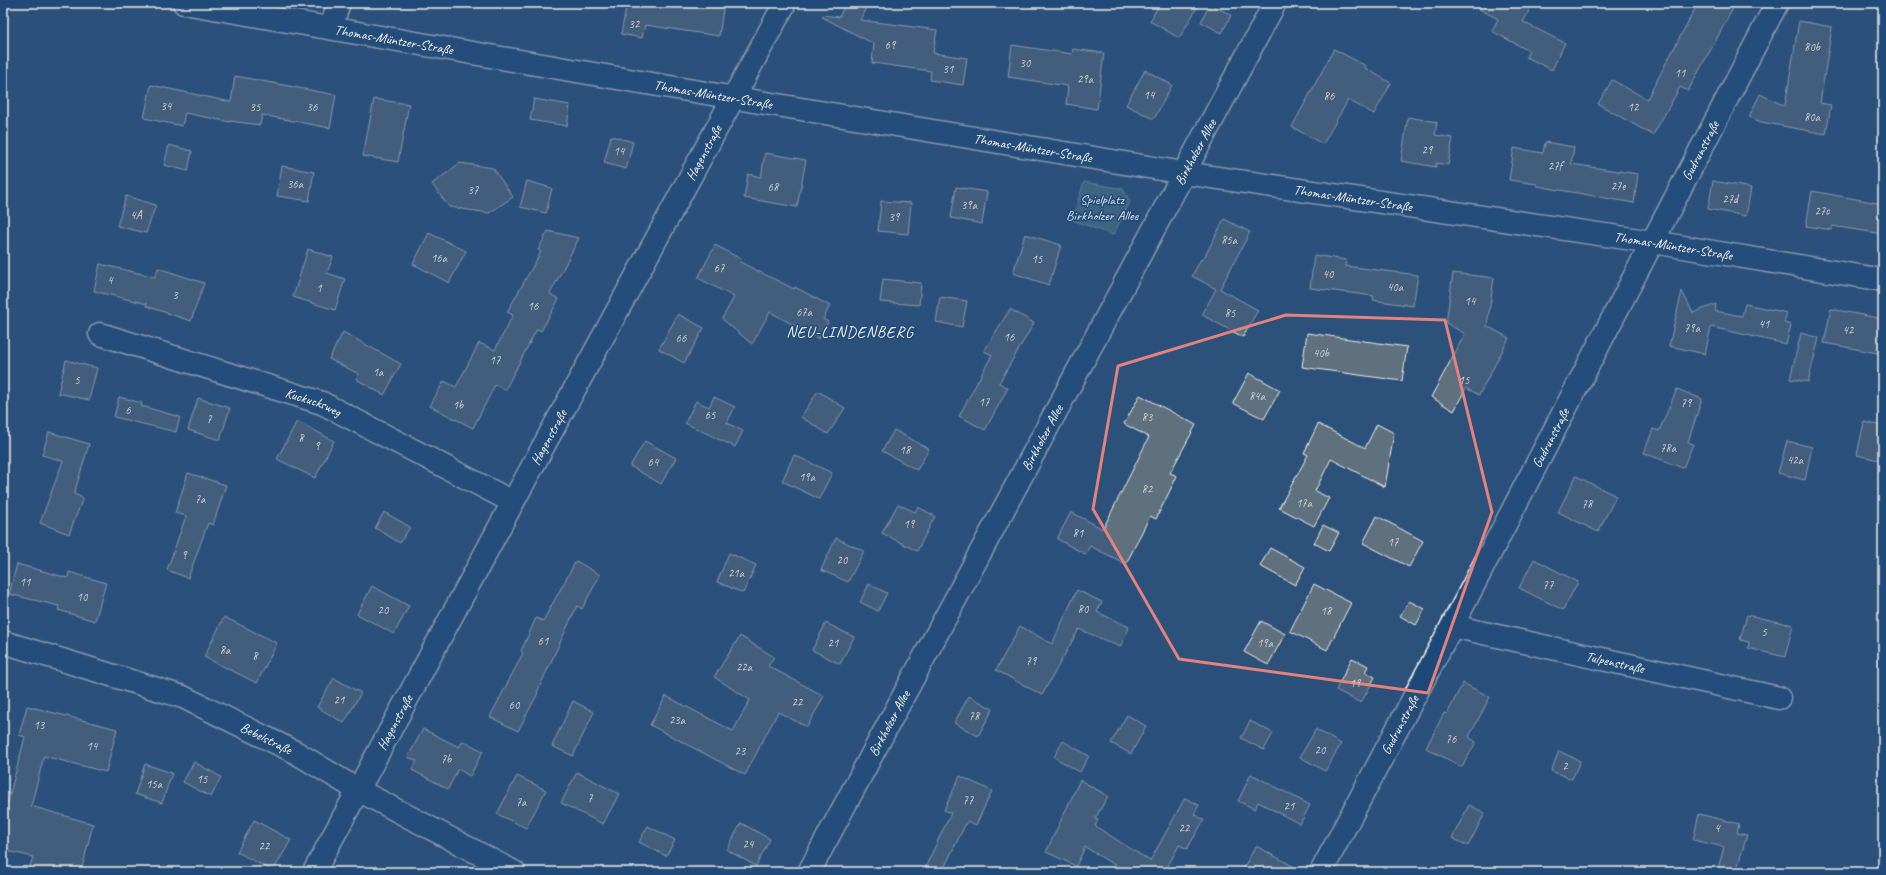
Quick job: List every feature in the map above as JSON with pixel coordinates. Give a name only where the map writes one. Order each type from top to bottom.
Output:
[{"type":"street","name":"Thomas-Müntzer-Straße","points":[[184,3],[331,27],[734,98],[1184,173],[1653,242],[1883,280]]},
{"type":"street","points":[[331,27],[339,3]]},
{"type":"street","name":"Hagenstraße","points":[[314,872],[513,502],[785,3]]},
{"type":"street","name":"Birkholzer Allee","points":[[809,872],[1275,3]]},
{"type":"street","name":"Gudrunstraße","points":[[1321,872],[1452,626],[1777,3]]},
{"type":"street","name":"Kuckucksweg","points":[[100,334],[322,403],[513,502]]},
{"type":"street","name":"Tulpenstraße","points":[[1452,626],[1778,698]]},
{"type":"street","name":"Bebelstraße","points":[[3,642],[183,697],[294,752],[358,790],[514,872]]},
{"type":"highlighted area","points":[[1286,315],[1445,320],[1492,512],[1428,693],[1179,659],[1093,509],[1118,366]]},
{"type":"green space","name":"Spielplatz Birkholzer Allee","points":[[1084,182],[1123,189],[1130,202],[1113,235],[1072,220]]},
{"type":"building","points":[[627,3],[724,3],[719,36],[645,25],[642,38],[621,34]]},
{"type":"building","points":[[846,3],[868,3],[860,20],[937,30],[933,53],[967,58],[963,85],[930,80],[931,71],[872,63],[874,44],[822,17],[823,15],[839,17]]},
{"type":"building","points":[[1160,3],[1200,3],[1179,38],[1150,21]]},
{"type":"building","points":[[1468,3],[1533,3],[1523,22],[1565,43],[1552,70],[1526,57],[1529,51],[1492,31],[1498,19]]},
{"type":"building","points":[[1698,3],[1736,3],[1688,91],[1680,87],[1653,135],[1598,104],[1612,80],[1647,99]]},
{"type":"building","points":[[1210,4],[1231,15],[1222,33],[1201,22]]},
{"type":"building","points":[[1799,21],[1832,27],[1820,103],[1831,105],[1826,134],[1761,122],[1749,117],[1760,94],[1785,106]]},
{"type":"building","points":[[1012,45],[1072,54],[1073,49],[1104,53],[1097,109],[1066,104],[1068,86],[1008,77]]},
{"type":"building","points":[[1334,49],[1366,66],[1365,68],[1391,83],[1374,114],[1348,100],[1323,144],[1292,127]]},
{"type":"building","points":[[1145,70],[1172,85],[1154,119],[1126,105]]},
{"type":"building","points":[[235,76],[336,95],[330,128],[262,115],[260,125],[230,122],[185,113],[182,126],[144,118],[151,85],[231,102]]},
{"type":"building","points":[[374,99],[409,104],[398,162],[363,156]]},
{"type":"building","points":[[534,99],[570,105],[567,126],[530,120]]},
{"type":"building","points":[[1408,117],[1437,122],[1435,135],[1453,138],[1448,165],[1436,163],[1436,167],[1401,161]]},
{"type":"building","points":[[611,136],[633,142],[626,169],[604,163]]},
{"type":"building","points":[[1545,142],[1574,147],[1571,164],[1638,174],[1634,203],[1509,180],[1514,148],[1543,153]]},
{"type":"building","points":[[169,145],[192,151],[188,171],[164,165]]},
{"type":"building","points":[[765,153],[806,160],[797,207],[744,198],[748,174],[761,177]]},
{"type":"building","points":[[460,163],[493,168],[513,197],[489,213],[449,207],[432,184]]},
{"type":"building","points":[[282,166],[314,172],[309,201],[277,196]]},
{"type":"building","points":[[527,181],[552,188],[546,213],[520,207]]},
{"type":"building","points":[[1713,181],[1751,188],[1746,216],[1708,209]]},
{"type":"building","points":[[956,187],[987,192],[982,224],[951,218]]},
{"type":"building","points":[[1812,191],[1883,204],[1883,234],[1832,226],[1832,230],[1806,226]]},
{"type":"building","points":[[126,196],[156,205],[146,233],[117,226]]},
{"type":"building","points":[[881,201],[911,203],[908,234],[878,231]]},
{"type":"building","points":[[1224,219],[1250,232],[1220,289],[1258,310],[1243,337],[1202,315],[1216,289],[1192,276],[1201,259],[1203,260]]},
{"type":"building","points":[[548,231],[579,238],[550,294],[559,299],[541,331],[537,329],[505,390],[495,385],[473,428],[430,406],[444,381],[456,387],[479,343],[495,350],[513,315],[507,312],[541,252],[538,250]]},
{"type":"building","points":[[429,233],[466,251],[449,283],[413,264]]},
{"type":"building","points":[[1025,234],[1061,245],[1049,285],[1013,273]]},
{"type":"building","points":[[715,245],[741,259],[740,262],[794,289],[795,287],[830,306],[823,319],[828,322],[819,339],[770,312],[752,344],[722,319],[734,297],[698,278]]},
{"type":"building","points":[[308,249],[333,257],[327,273],[345,279],[335,310],[293,297]]},
{"type":"building","points":[[1314,255],[1346,260],[1345,266],[1418,275],[1413,306],[1373,300],[1374,296],[1310,288]]},
{"type":"building","points":[[100,264],[155,277],[158,268],[204,283],[191,321],[146,306],[147,304],[94,291]]},
{"type":"building","points":[[1453,273],[1494,278],[1487,326],[1509,338],[1479,395],[1466,388],[1454,411],[1431,397],[1465,334],[1446,323]]},
{"type":"building","points":[[883,279],[921,283],[919,305],[880,302]]},
{"type":"building","points":[[1682,291],[1693,313],[1716,304],[1715,311],[1742,316],[1745,304],[1787,313],[1784,323],[1791,325],[1786,344],[1711,327],[1705,354],[1669,346]]},
{"type":"building","points":[[940,297],[967,301],[962,327],[936,322]]},
{"type":"building","points":[[1010,309],[1034,323],[999,383],[1008,388],[985,430],[959,416],[992,355],[984,351]]},
{"type":"building","points":[[1831,309],[1883,319],[1883,354],[1824,343]]},
{"type":"building","points":[[678,314],[704,328],[684,363],[659,349]]},
{"type":"building","points":[[343,332],[401,364],[384,395],[356,379],[359,374],[329,359]]},
{"type":"building","points":[[1307,333],[1407,347],[1402,381],[1302,367]]},
{"type":"building","points":[[1801,333],[1819,338],[1808,382],[1790,379]]},
{"type":"building","points":[[66,360],[97,368],[89,400],[58,393]]},
{"type":"building","points":[[1249,373],[1280,390],[1264,419],[1233,403]]},
{"type":"building","points":[[1677,389],[1702,399],[1688,442],[1693,444],[1683,468],[1644,453],[1653,429],[1659,431]]},
{"type":"building","points":[[818,391],[845,408],[828,434],[801,417]]},
{"type":"building","points":[[1140,395],[1196,425],[1170,473],[1177,476],[1156,519],[1150,516],[1126,564],[1090,546],[1085,554],[1057,539],[1071,512],[1103,529],[1149,437],[1124,424]]},
{"type":"building","points":[[119,397],[142,403],[141,406],[180,417],[176,432],[114,417]]},
{"type":"building","points":[[714,397],[735,407],[727,423],[743,431],[735,447],[685,423],[696,401],[709,407]]},
{"type":"building","points":[[198,398],[230,408],[220,440],[188,430]]},
{"type":"building","points":[[297,421],[334,441],[315,478],[277,459]]},
{"type":"building","points":[[1864,422],[1883,426],[1883,461],[1857,455]]},
{"type":"building","points":[[1318,424],[1365,448],[1377,424],[1394,433],[1385,487],[1331,459],[1315,491],[1329,498],[1314,526],[1279,508],[1308,455],[1304,453]]},
{"type":"building","points":[[894,430],[929,449],[917,470],[882,451]]},
{"type":"building","points":[[49,432],[89,444],[74,494],[83,498],[69,534],[40,523],[63,461],[42,455]]},
{"type":"building","points":[[645,441],[676,458],[661,484],[630,466]]},
{"type":"building","points":[[1787,441],[1812,447],[1805,480],[1778,473]]},
{"type":"building","points":[[794,455],[832,473],[819,499],[782,481]]},
{"type":"building","points":[[188,473],[226,485],[213,525],[208,523],[188,578],[167,570],[186,516],[175,513]]},
{"type":"building","points":[[1576,476],[1616,496],[1598,532],[1558,512]]},
{"type":"building","points":[[898,504],[915,512],[918,507],[935,516],[917,551],[882,533]]},
{"type":"building","points":[[384,512],[410,527],[400,543],[375,528]]},
{"type":"building","points":[[1377,516],[1423,541],[1409,567],[1363,543]]},
{"type":"building","points":[[1323,525],[1339,533],[1329,551],[1314,543]]},
{"type":"building","points":[[836,538],[864,551],[848,582],[821,570]]},
{"type":"building","points":[[1270,548],[1305,567],[1295,585],[1260,566]]},
{"type":"building","points":[[729,553],[756,565],[743,593],[717,582]]},
{"type":"building","points":[[1534,559],[1578,582],[1563,610],[1519,588]]},
{"type":"building","points":[[576,561],[600,575],[582,609],[577,606],[537,692],[538,693],[518,731],[490,717],[523,653],[521,651],[536,618],[543,621]]},
{"type":"building","points":[[17,564],[68,578],[69,572],[106,583],[95,621],[58,610],[59,606],[9,594]]},
{"type":"building","points":[[869,584],[887,593],[878,611],[860,602]]},
{"type":"building","points":[[1314,584],[1351,603],[1327,650],[1290,631]]},
{"type":"building","points":[[372,586],[409,606],[394,634],[357,614]]},
{"type":"building","points":[[1077,590],[1102,602],[1097,612],[1129,627],[1120,647],[1079,629],[1042,695],[996,670],[1020,626],[1052,644]]},
{"type":"building","points":[[1409,601],[1425,609],[1416,625],[1400,616]]},
{"type":"building","points":[[1747,615],[1793,625],[1785,657],[1748,648],[1749,642],[1740,640]]},
{"type":"building","points":[[224,617],[277,643],[257,683],[204,657]]},
{"type":"building","points":[[1261,621],[1285,634],[1268,665],[1244,652]]},
{"type":"building","points":[[826,623],[854,637],[840,664],[812,650]]},
{"type":"building","points":[[740,636],[774,657],[768,666],[824,696],[807,727],[778,712],[745,775],[650,725],[666,696],[733,731],[750,700],[714,677]]},
{"type":"building","points":[[1352,658],[1368,666],[1365,672],[1375,677],[1361,703],[1336,690]]},
{"type":"building","points":[[334,678],[361,693],[344,723],[317,707]]},
{"type":"building","points":[[1463,683],[1490,697],[1469,737],[1476,742],[1462,767],[1426,748],[1444,713],[1447,714]]},
{"type":"building","points":[[969,696],[993,709],[978,736],[954,723]]},
{"type":"building","points":[[573,701],[594,712],[573,756],[552,746]]},
{"type":"building","points":[[27,706],[117,729],[106,772],[44,756],[31,806],[93,824],[81,872],[28,872],[33,857],[3,850],[3,820],[25,737],[19,735]]},
{"type":"building","points":[[1127,715],[1146,726],[1131,754],[1111,743]]},
{"type":"building","points":[[1250,721],[1273,733],[1264,750],[1241,738]]},
{"type":"building","points":[[423,729],[459,747],[463,741],[483,751],[470,776],[458,769],[448,789],[412,770],[417,761],[408,757]]},
{"type":"building","points":[[1316,729],[1341,744],[1325,771],[1300,757]]},
{"type":"building","points":[[1063,741],[1089,756],[1080,772],[1054,757]]},
{"type":"building","points":[[1559,751],[1580,761],[1572,779],[1551,771]]},
{"type":"building","points":[[194,762],[221,777],[211,797],[183,782]]},
{"type":"building","points":[[145,764],[172,773],[162,803],[135,794]]},
{"type":"building","points":[[577,772],[619,794],[603,824],[561,803]]},
{"type":"building","points":[[1251,774],[1310,805],[1300,824],[1258,802],[1255,809],[1238,801]]},
{"type":"building","points":[[517,776],[546,790],[526,828],[497,814]]},
{"type":"building","points":[[960,776],[992,791],[976,825],[967,821],[942,872],[923,872],[951,813],[944,810]]},
{"type":"building","points":[[1080,780],[1108,796],[1095,819],[1098,820],[1095,826],[1150,861],[1185,798],[1199,805],[1194,814],[1204,820],[1187,849],[1179,845],[1166,870],[1168,872],[1126,872],[1085,847],[1076,866],[1046,852]]},
{"type":"building","points":[[1469,805],[1485,813],[1468,846],[1452,838]]},
{"type":"building","points":[[1699,814],[1739,824],[1737,833],[1747,835],[1736,872],[1717,872],[1724,847],[1693,840]]},
{"type":"building","points":[[254,820],[291,840],[273,871],[237,852]]},
{"type":"building","points":[[741,823],[770,839],[756,866],[727,850]]},
{"type":"building","points":[[648,826],[675,840],[666,856],[639,842]]},
{"type":"building","points":[[1256,846],[1304,872],[1241,872]]},
{"type":"district","name":"NEU-LINDENBERG","points":[[850,332]]}]
